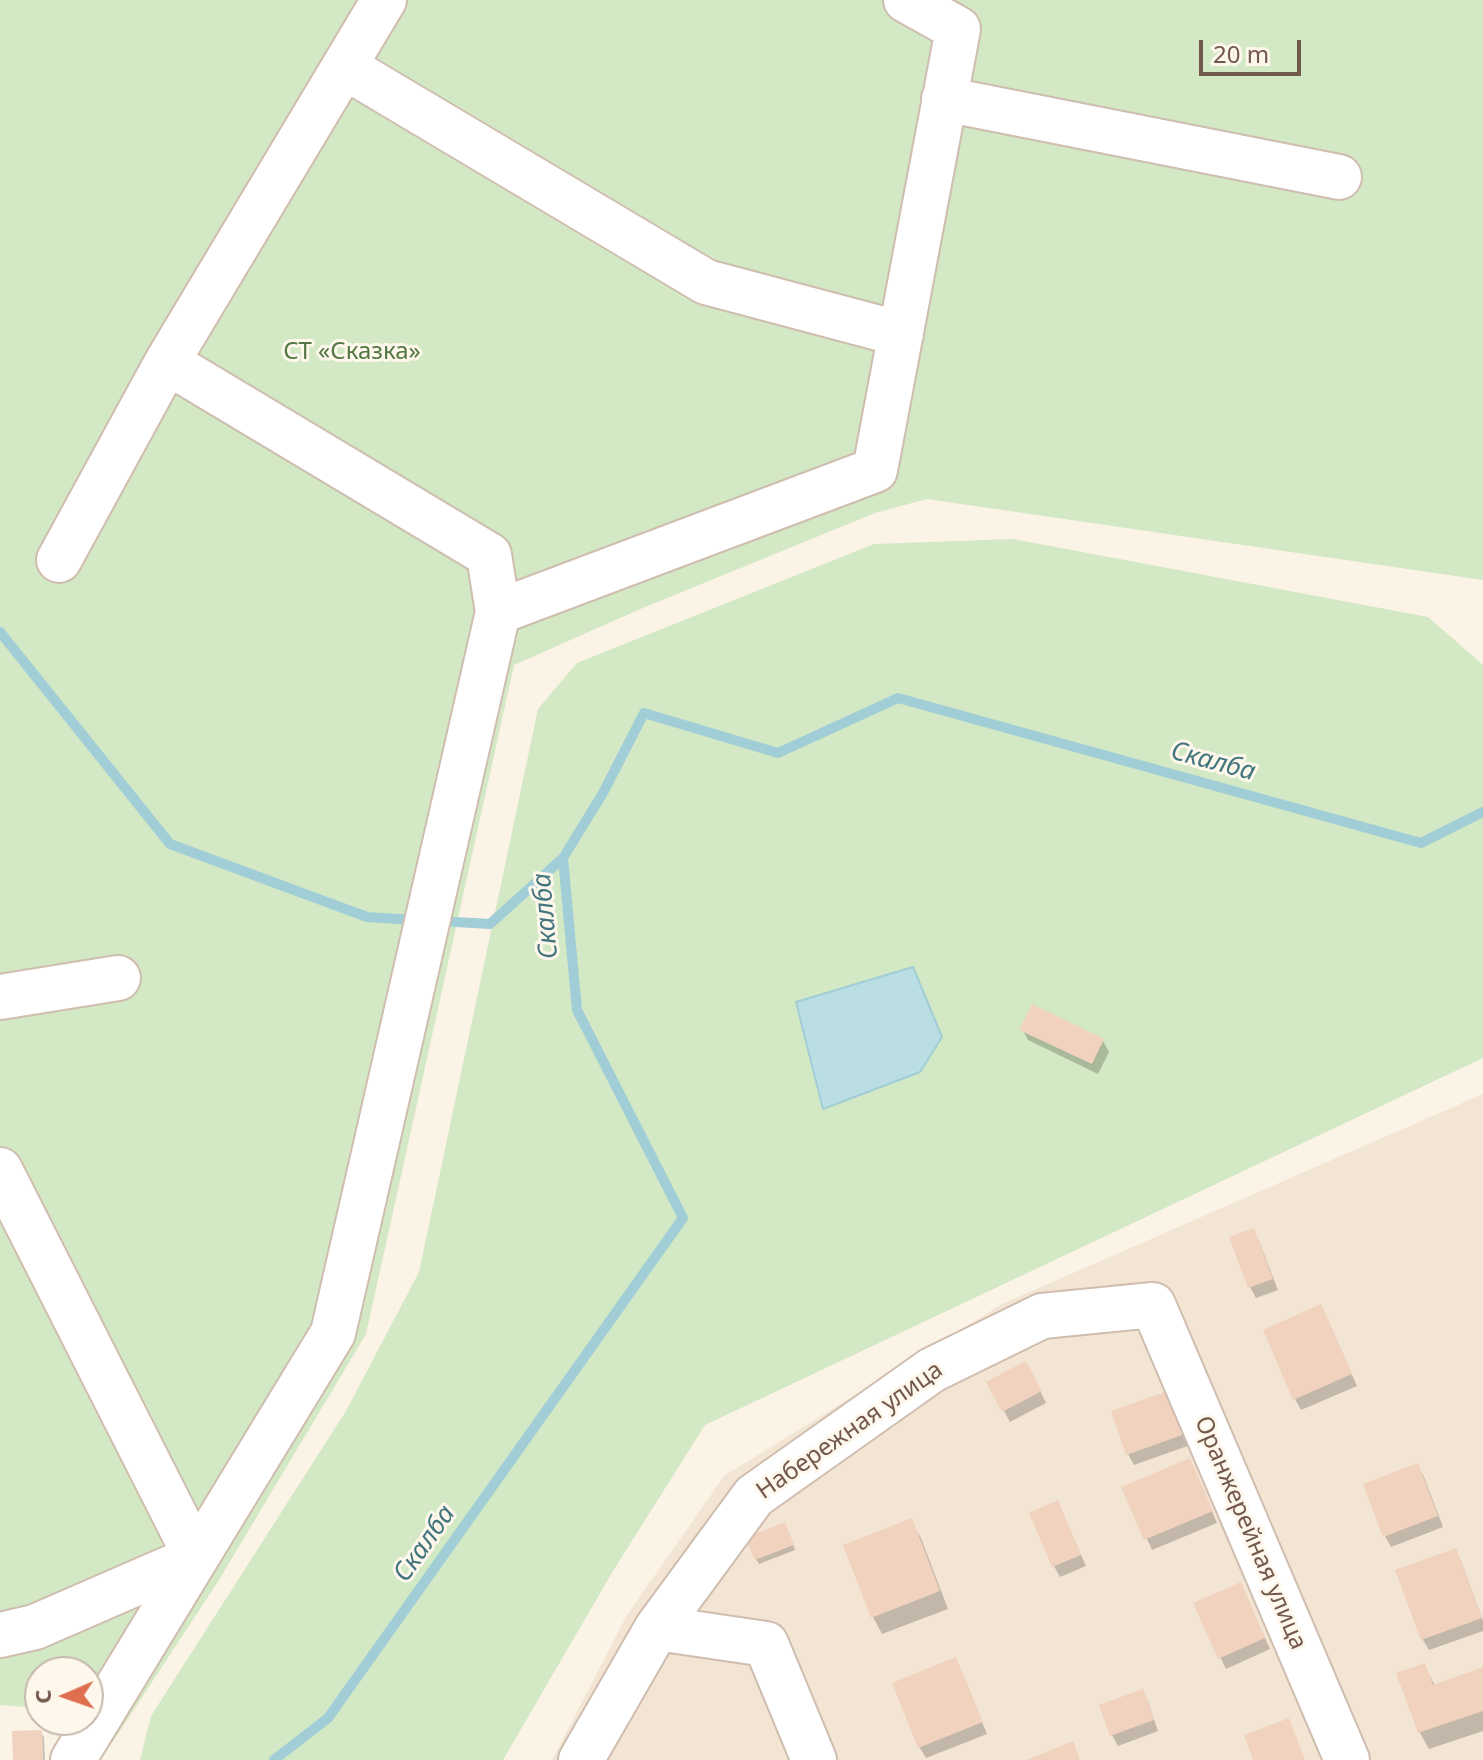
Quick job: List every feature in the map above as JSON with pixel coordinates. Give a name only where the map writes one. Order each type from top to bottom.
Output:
[{"type":"street","points":[[59,560],[167,362],[384,0]]},
{"type":"street","points":[[498,612],[875,470],[958,29],[906,0]]},
{"type":"street","points":[[345,67],[706,282],[901,334]]},
{"type":"street","points":[[944,99],[1339,177]]},
{"type":"street","points":[[73,1760],[333,1333],[498,612],[489,555],[167,362]]},
{"type":"street","points":[[0,997],[118,978]]},
{"type":"street","points":[[0,1170],[196,1557]]},
{"type":"street","name":"Набережная улица","points":[[581,1760],[657,1628],[754,1496],[932,1370],[1042,1316],[1153,1305]]},
{"type":"street","name":"Оранжерейная улица","points":[[1153,1305],[1347,1760]]},
{"type":"street","points":[[0,1635],[35,1627],[196,1557]]},
{"type":"street","points":[[657,1628],[766,1644],[814,1760]]},
{"type":"shaded area","points":[[1483,1094],[1483,1760],[552,1760],[627,1615],[724,1476],[1002,1304]]},
{"type":"green space","name":"СТ «Сказка»","points":[[0,0],[1483,0],[1483,580],[927,499],[875,513],[638,610],[514,665],[366,1334],[219,1580],[112,1743],[99,1736],[104,1736],[104,1656],[24,1656],[24,1707],[0,1705]]},
{"type":"green space","points":[[1013,539],[1428,617],[1483,665],[1483,1058],[705,1425],[613,1571],[503,1760],[140,1760],[151,1716],[346,1411],[419,1272],[538,709],[577,663],[874,544]]},
{"type":"water","points":[[913,967],[942,1037],[920,1072],[823,1109],[796,1002]]},
{"type":"building","points":[[1032,1004],[1104,1039],[1092,1064],[1019,1030]]},
{"type":"building","points":[[1254,1228],[1273,1279],[1248,1288],[1229,1237]]},
{"type":"building","points":[[1321,1304],[1352,1374],[1293,1400],[1263,1330]]},
{"type":"building","points":[[1026,1361],[1042,1391],[1002,1412],[986,1382]]},
{"type":"building","points":[[1173,1389],[1188,1433],[1126,1455],[1111,1411]]},
{"type":"building","points":[[1190,1458],[1213,1511],[1144,1540],[1121,1487]]},
{"type":"building","points":[[1418,1463],[1438,1516],[1383,1537],[1363,1484]]},
{"type":"building","points":[[1058,1500],[1081,1555],[1052,1567],[1029,1513]]},
{"type":"building","points":[[912,1518],[940,1591],[871,1618],[843,1545]]},
{"type":"building","points":[[785,1522],[794,1545],[755,1560],[745,1538]]},
{"type":"building","points":[[1456,1548],[1482,1618],[1421,1640],[1395,1570]]},
{"type":"building","points":[[1241,1582],[1265,1638],[1218,1659],[1193,1603]]},
{"type":"building","points":[[956,1657],[983,1722],[918,1748],[892,1683]]},
{"type":"building","points":[[1425,1663],[1433,1685],[1483,1667],[1483,1711],[1418,1733],[1396,1673]]},
{"type":"building","points":[[1143,1689],[1154,1720],[1110,1736],[1099,1705]]},
{"type":"building","points":[[1289,1718],[1305,1760],[1253,1760],[1244,1735]]},
{"type":"building","points":[[12,1731],[24,1731],[24,1736],[42,1736],[43,1760],[13,1760]]},
{"type":"building","points":[[1073,1741],[1080,1760],[1027,1760]]},
{"type":"waterway","points":[[0,632],[170,844],[367,917],[415,920]]},
{"type":"waterway","name":"Скалба","points":[[274,1760],[328,1718],[683,1218],[577,1010],[563,858],[603,793],[644,713],[778,753],[898,698],[1421,843],[1483,812]]},
{"type":"waterway","points":[[439,921],[490,924],[563,858]]}]
